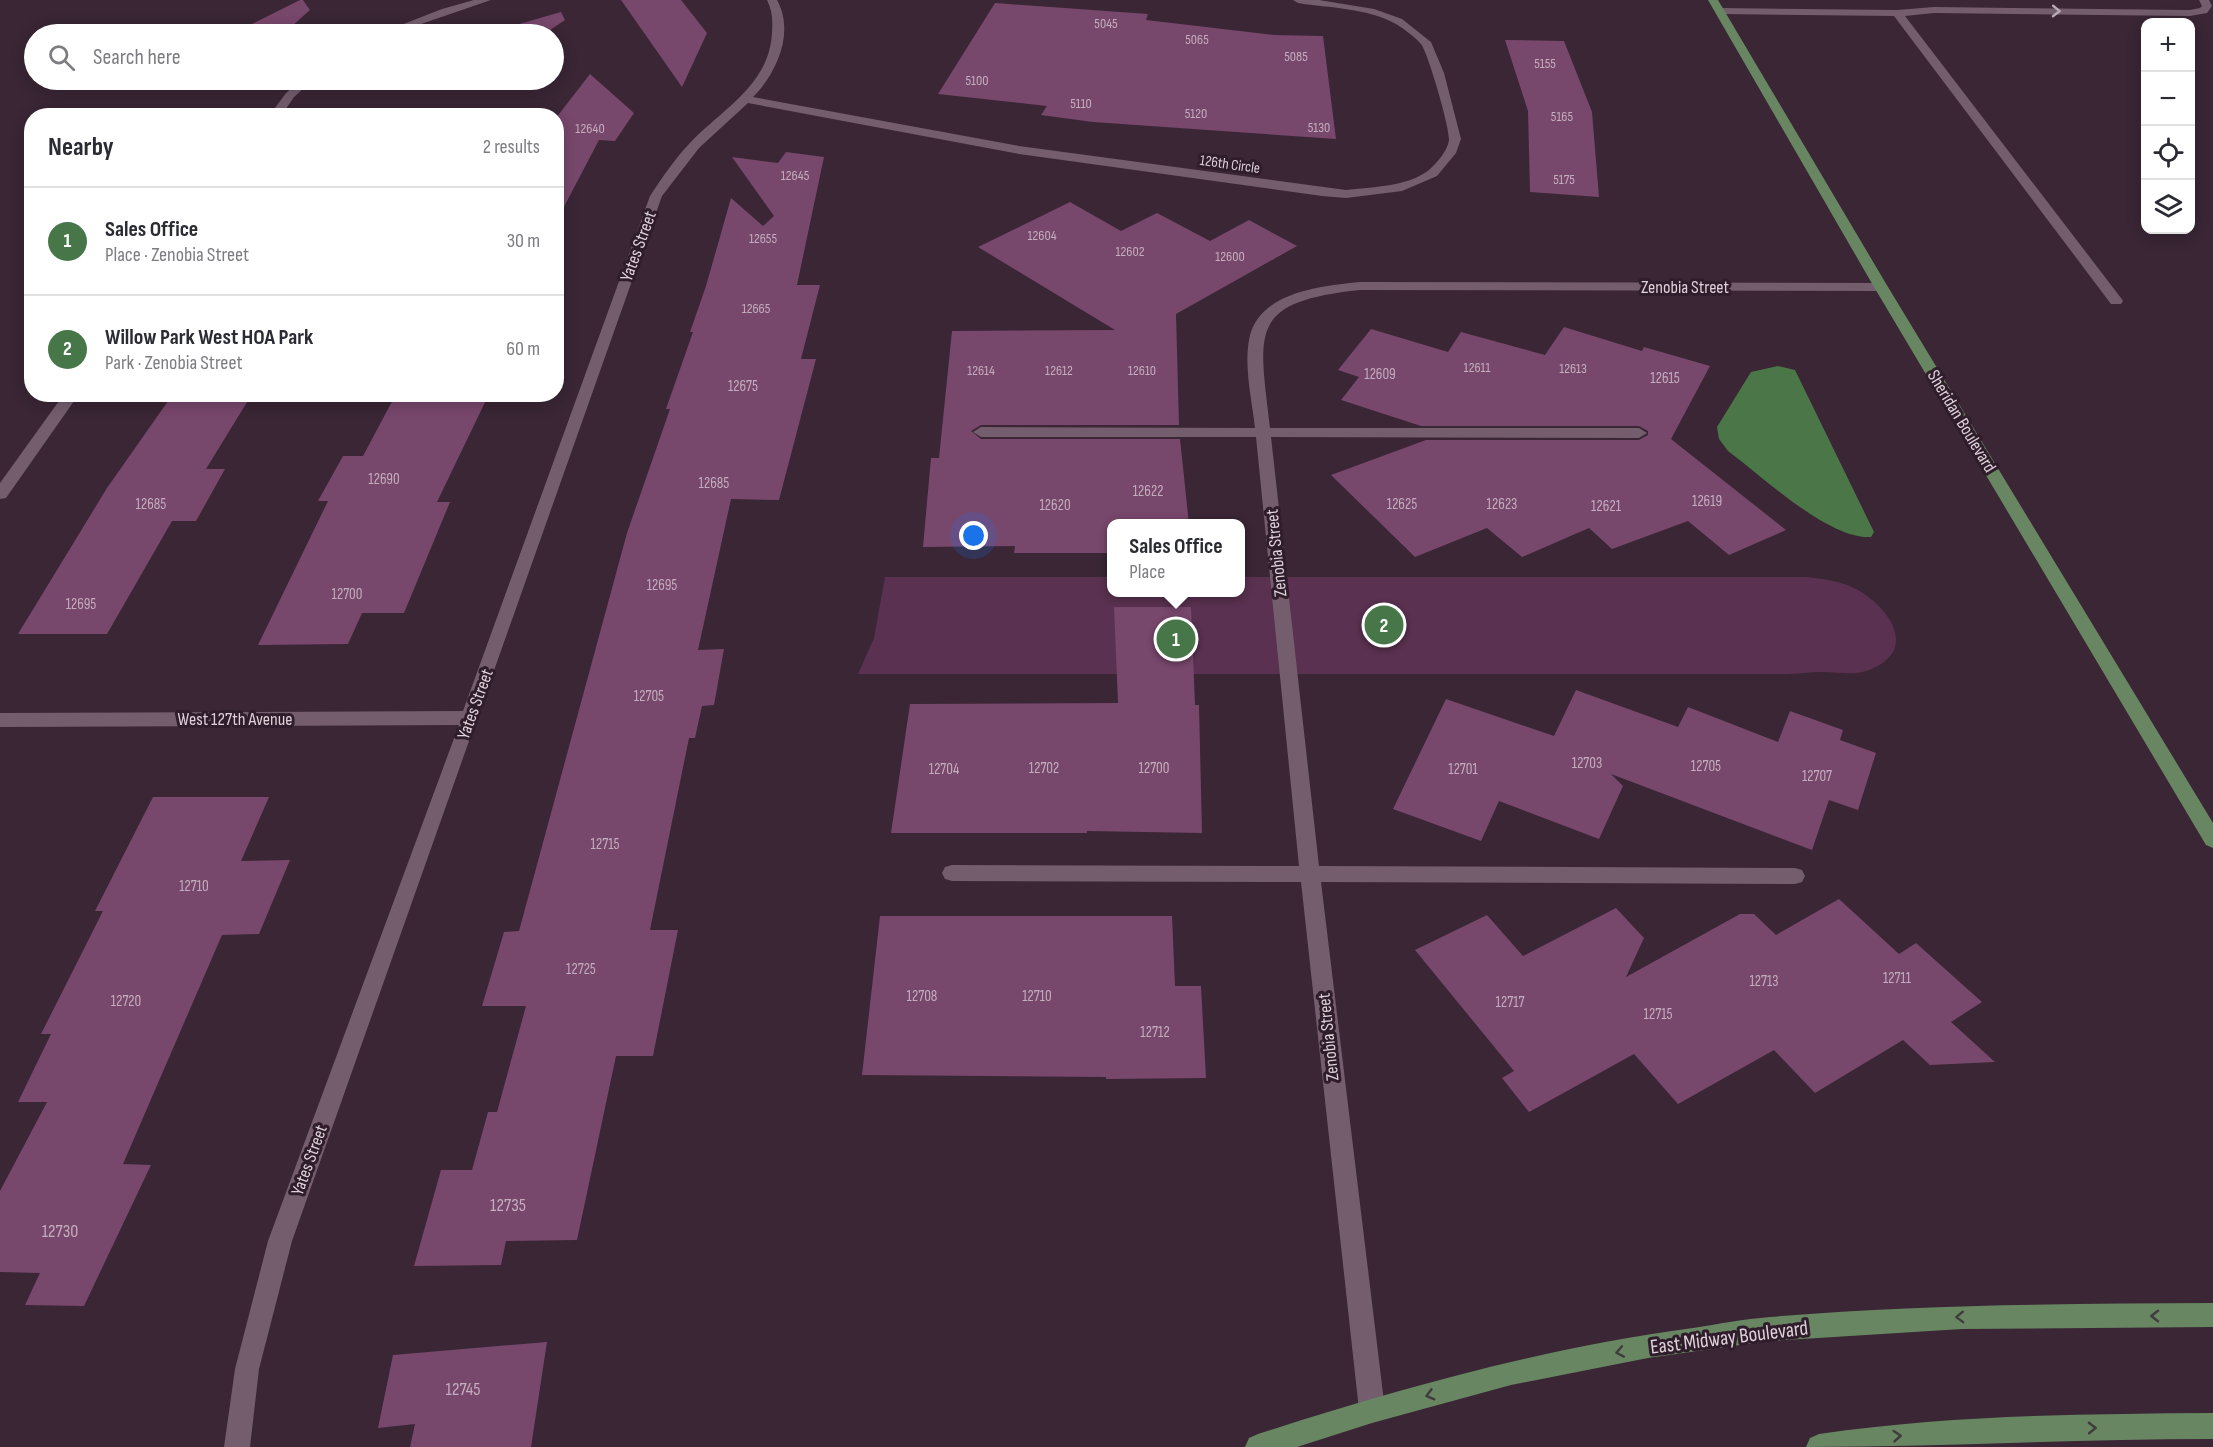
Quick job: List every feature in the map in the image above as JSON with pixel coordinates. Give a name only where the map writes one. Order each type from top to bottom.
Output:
[{"type":"main road","name":"Sheridan Boulevard","points":[[1717,5],[1881,287],[2213,840]]},
{"type":"main road","name":"East Midway Boulevard","points":[[1258,1447],[1372,1410],[1511,1373],[1648,1347],[1768,1329],[1962,1317],[2213,1316]]},
{"type":"main road","points":[[1819,1447],[1879,1437],[1950,1431],[2213,1426]]},
{"type":"street","points":[[410,24],[486,0]]},
{"type":"street","name":"Yates Street","points":[[237,1447],[237,1428],[256,1323],[280,1241],[656,196],[679,162],[760,84],[777,55],[778,14],[771,0]]},
{"type":"street","name":"126th Circle","points":[[746,99],[1019,150],[1322,192],[1346,194],[1402,187],[1433,173],[1450,153],[1455,139],[1438,74],[1427,44],[1398,21],[1370,11],[1298,0]]},
{"type":"street","points":[[1934,10],[1942,0]]},
{"type":"street","points":[[2105,0],[2109,12]]},
{"type":"street","points":[[1717,5],[1898,13],[2024,5],[2109,12],[2190,13],[2203,10],[2207,6],[2204,0]]},
{"type":"street","points":[[1898,13],[2116,301]]},
{"type":"street","points":[[281,108],[296,90]]},
{"type":"street","name":"Zenobia Street","points":[[1372,1410],[1310,874],[1256,371],[1255,349],[1259,328],[1280,307],[1301,296],[1323,290],[1360,286],[1881,287]]},
{"type":"street","points":[[0,494],[66,402]]},
{"type":"street","points":[[981,432],[1639,434]]},
{"type":"street","name":"West 127th Avenue","points":[[0,720],[470,718]]},
{"type":"street","points":[[952,873],[1795,876]]},
{"type":"shaded area","points":[[1778,366],[1795,370],[1874,532],[1871,537],[1854,535],[1816,518],[1728,451],[1719,439],[1717,427],[1751,372]]},
{"type":"shaded area","points":[[885,577],[1107,577],[1107,597],[1245,597],[1245,577],[1806,577],[1844,584],[1868,597],[1888,617],[1896,640],[1893,651],[1884,662],[1864,672],[1852,673],[858,674],[874,638]]},
{"type":"building","points":[[300,0],[303,0],[310,10],[294,24],[252,24]]},
{"type":"building","points":[[621,0],[681,0],[707,33],[682,87]]},
{"type":"building","points":[[995,3],[1148,14],[1146,20],[1274,35],[1323,36],[1336,139],[1093,122],[1041,115],[1047,106],[938,94]]},
{"type":"building","points":[[561,12],[565,20],[559,24],[519,24]]},
{"type":"building","points":[[1505,40],[1564,41],[1592,112],[1599,197],[1530,192],[1528,111]]},
{"type":"building","points":[[590,74],[634,113],[615,141],[599,140],[564,207],[564,108]]},
{"type":"building","points":[[786,152],[824,157],[797,285],[820,285],[801,359],[816,359],[779,500],[731,499],[698,650],[724,649],[714,705],[702,706],[695,738],[689,738],[650,930],[678,930],[653,1056],[616,1056],[577,1240],[506,1241],[501,1265],[414,1266],[441,1170],[472,1170],[488,1112],[497,1112],[526,1006],[482,1006],[504,932],[519,931],[627,533],[670,409],[666,409],[693,332],[690,332],[706,286],[731,198],[763,226],[774,216],[732,157],[778,163]]},
{"type":"building","points":[[1070,202],[1121,231],[1157,213],[1210,241],[1249,220],[1297,246],[1176,314],[1179,425],[981,425],[971,431],[981,439],[1180,439],[1188,519],[1107,519],[1107,553],[1014,553],[1015,546],[923,547],[931,458],[939,458],[952,331],[1115,330],[978,247]]},
{"type":"building","points":[[1564,327],[1642,351],[1644,347],[1710,366],[1671,439],[1786,530],[1729,555],[1688,521],[1612,549],[1589,528],[1522,557],[1487,528],[1415,557],[1331,475],[1426,440],[1639,440],[1648,435],[1648,431],[1639,426],[1421,426],[1341,400],[1359,377],[1338,370],[1371,329],[1448,352],[1461,332],[1545,355]]},
{"type":"building","points":[[167,402],[247,402],[206,469],[225,469],[196,521],[172,521],[107,634],[18,634],[107,488]]},
{"type":"building","points":[[392,402],[485,402],[437,502],[450,502],[404,613],[362,613],[348,644],[258,645],[328,501],[318,501],[343,456],[363,456]]},
{"type":"building","points":[[1114,607],[1191,607],[1195,705],[1199,705],[1202,833],[1087,831],[1087,833],[891,833],[910,704],[1118,703]]},
{"type":"building","points":[[1576,690],[1678,727],[1688,707],[1778,742],[1790,711],[1843,730],[1840,740],[1876,753],[1858,810],[1829,800],[1812,850],[1611,774],[1623,786],[1599,839],[1499,801],[1481,841],[1393,809],[1446,699],[1554,736]]},
{"type":"building","points":[[153,797],[269,797],[241,861],[290,860],[259,934],[222,935],[123,1164],[151,1165],[84,1306],[25,1305],[40,1273],[0,1272],[0,1191],[47,1102],[18,1102],[51,1034],[41,1034],[103,911],[95,911]]},
{"type":"building","points":[[1839,899],[1899,954],[1916,943],[1982,1002],[1951,1022],[1995,1062],[1930,1065],[1903,1040],[1815,1093],[1774,1050],[1678,1104],[1634,1054],[1529,1112],[1502,1078],[1514,1071],[1415,950],[1487,915],[1523,956],[1616,908],[1644,938],[1626,977],[1740,914],[1754,914],[1776,935]]},
{"type":"building","points":[[880,916],[1172,916],[1175,986],[1201,986],[1206,1078],[1106,1079],[1106,1077],[862,1075]]},
{"type":"building","points":[[547,1342],[531,1447],[410,1447],[415,1424],[378,1428],[393,1355]]},
{"type":"place","name":"Willow Park West HOA Park","points":[[1384,625]]},
{"type":"place","name":"Sales Office","points":[[1176,639]]}]
